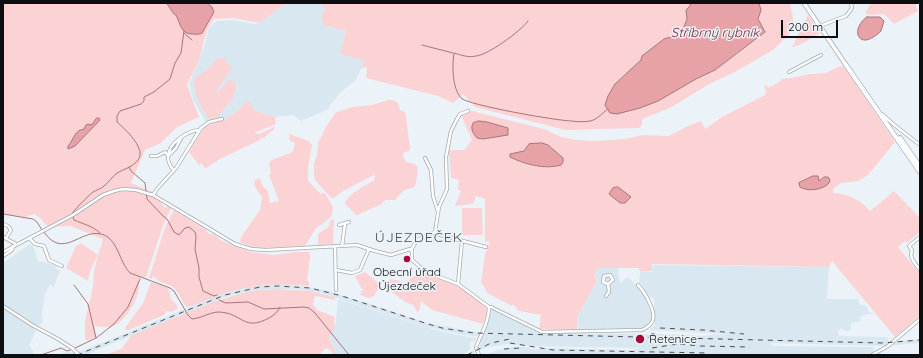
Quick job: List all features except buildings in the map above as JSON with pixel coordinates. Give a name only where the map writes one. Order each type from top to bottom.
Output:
[{"type":"highway","points":[[846,65],[920,167]]},
{"type":"highway","points":[[846,65],[920,172]]},
{"type":"main road","points":[[804,3],[846,65]]},
{"type":"street","points":[[819,26],[846,16],[852,8],[852,3]]},
{"type":"street","points":[[789,72],[821,55]]},
{"type":"street","points":[[435,232],[438,212],[447,189],[446,157],[451,131],[460,114],[468,111]]},
{"type":"street","points":[[881,113],[901,131],[920,145]]},
{"type":"street","points":[[153,195],[174,171],[199,130],[209,122],[222,119]]},
{"type":"street","points":[[168,156],[176,148],[181,137],[195,130],[199,130]]},
{"type":"street","points":[[151,156],[157,156],[165,152],[174,171]]},
{"type":"street","points":[[424,158],[431,170],[433,196],[438,212]]},
{"type":"street","points":[[3,252],[72,216],[103,195],[114,191],[136,190],[153,195],[230,241],[244,247],[262,250],[357,245],[390,254],[396,254],[408,249],[411,250]]},
{"type":"street","points":[[339,225],[349,222]]},
{"type":"street","points":[[3,224],[8,226],[11,230],[4,237],[15,245]]},
{"type":"street","points":[[342,246],[345,224]]},
{"type":"street","points":[[435,232],[440,235],[486,247]]},
{"type":"street","points":[[435,232],[418,239],[415,242],[411,250],[412,260],[427,272],[458,284],[489,307],[538,331],[575,332],[642,330],[651,324],[654,315],[646,294],[638,285]]},
{"type":"street","points":[[920,237],[909,246],[912,250],[910,255],[912,260],[920,270]]},
{"type":"street","points":[[29,238],[35,244],[44,246],[49,260],[62,266]]},
{"type":"street","points":[[458,284],[462,241]]},
{"type":"street","points":[[3,256],[12,250],[15,245]]},
{"type":"street","points":[[335,246],[336,290]]},
{"type":"street","points":[[336,270],[352,273],[360,270],[369,249]]},
{"type":"street","points":[[606,296],[609,292],[608,284]]},
{"type":"street","points":[[3,306],[39,329],[58,338],[79,355]]},
{"type":"street","points":[[478,354],[476,348],[489,307]]},
{"type":"street","points":[[872,355],[888,346],[920,319]]},
{"type":"shaded area","points":[[3,3],[167,3],[176,15],[185,32],[195,35],[202,33],[214,12],[212,7],[207,3],[294,3],[283,5],[260,23],[233,18],[214,19],[210,24],[199,60],[187,85],[199,117],[177,127],[161,143],[145,150],[131,183],[153,192],[164,207],[166,208],[168,206],[171,208],[163,226],[146,277],[138,279],[139,290],[134,303],[126,316],[117,324],[109,327],[101,327],[95,326],[94,322],[95,337],[87,341],[85,339],[85,321],[93,287],[94,270],[103,239],[70,226],[48,227],[39,217],[34,214],[25,217],[3,214]],"holes":[[[95,120],[100,120],[75,146],[68,146],[81,129],[91,125]]]},
{"type":"shaded area","points":[[294,3],[321,3],[325,10],[321,16],[346,31],[364,61],[355,81],[341,92],[327,110],[301,121],[293,115],[275,117],[255,112],[248,101],[226,120],[222,121],[221,118],[206,123],[193,99],[189,84],[203,50],[209,27],[217,21],[232,20],[255,24],[260,23],[283,5]]},
{"type":"shaded area","points":[[321,3],[690,3],[690,6],[686,10],[687,15],[684,28],[678,34],[669,38],[642,56],[641,60],[615,84],[606,101],[613,114],[640,108],[715,70],[760,37],[765,32],[758,19],[761,10],[759,3],[790,3],[793,18],[792,28],[789,35],[773,50],[735,72],[711,83],[670,108],[642,119],[642,125],[639,128],[565,130],[475,107],[463,94],[453,103],[438,96],[366,78],[367,67],[362,68],[364,61],[340,54],[346,31],[323,25],[321,16],[325,10]]},
{"type":"shaded area","points":[[871,3],[917,3],[916,6],[918,11],[894,24],[884,14],[869,15],[865,13]]},
{"type":"shaded area","points":[[808,15],[820,33],[800,45],[792,47]]},
{"type":"shaded area","points":[[220,58],[228,58],[225,63],[233,67],[216,91],[218,93],[228,80],[235,82],[236,86],[234,95],[232,100],[219,114],[219,117],[210,119],[198,100],[194,83],[195,79],[198,75],[207,70],[216,60]]},
{"type":"shaded area","points":[[841,66],[845,68],[895,142],[868,175],[858,181],[841,183],[833,189],[833,193],[853,198],[862,203],[870,211],[894,191],[920,218],[920,232],[907,243],[905,241],[898,247],[920,274],[920,316],[895,337],[832,261],[829,267],[652,264],[652,271],[640,271],[639,268],[599,268],[594,275],[597,281],[577,317],[577,330],[539,329],[541,315],[519,311],[513,304],[512,306],[487,293],[481,283],[485,254],[490,242],[486,241],[485,244],[485,199],[476,196],[473,204],[455,206],[461,191],[458,189],[459,180],[451,178],[449,150],[464,150],[472,140],[461,115],[472,111],[544,129],[561,137],[577,140],[595,141],[625,139],[643,135],[669,136],[701,121],[705,129],[722,117],[765,95],[766,92],[764,86],[767,85],[768,88],[782,79],[826,73]],"holes":[[[526,147],[550,147],[563,158],[563,162],[559,165],[547,167],[526,164],[521,162],[513,154],[524,151]]]},
{"type":"shaded area","points":[[248,100],[255,111],[275,117],[276,124],[254,133],[259,134],[274,127],[275,128],[264,138],[261,138],[260,140],[220,159],[205,169],[202,163],[199,165],[189,152],[203,129],[208,125],[229,117],[238,111]]},
{"type":"shaded area","points":[[393,100],[398,103],[400,110],[405,112],[410,149],[409,151],[403,153],[403,156],[406,162],[415,164],[418,167],[416,184],[413,188],[404,190],[395,200],[386,200],[380,205],[356,215],[345,204],[346,201],[356,191],[374,180],[375,176],[374,175],[343,191],[334,198],[331,198],[315,180],[314,163],[317,155],[318,143],[335,113],[352,107],[372,105]]},
{"type":"shaded area","points":[[289,134],[309,141],[312,145],[308,167],[308,181],[321,194],[325,193],[333,207],[332,216],[316,228],[305,246],[265,248],[252,247],[240,242],[241,237],[260,210],[262,198],[254,185],[254,180],[260,178],[263,187],[267,189],[270,201],[269,203],[279,201],[269,175],[271,173],[269,163],[274,159],[293,151],[295,143],[290,141]]},
{"type":"shaded area","points":[[462,208],[482,208],[483,235],[462,235]]},
{"type":"shaded area","points":[[174,210],[204,228],[209,234],[214,234],[222,241],[250,252],[274,255],[309,252],[310,257],[307,281],[309,281],[309,286],[255,286],[223,294],[186,307],[179,294],[173,287],[157,280],[153,276],[152,279],[149,278],[165,227]]},
{"type":"shaded area","points":[[332,219],[334,220],[333,244],[318,245],[318,234],[329,226]]},
{"type":"shaded area","points":[[81,243],[98,255],[90,271],[88,281],[66,268],[76,246]]},
{"type":"shaded area","points":[[30,244],[34,248],[38,261],[57,265],[56,269],[60,270],[54,287],[50,285],[45,294],[42,314],[43,321],[35,329],[36,331],[29,345],[34,355],[3,355],[3,263]]},
{"type":"shaded area","points":[[653,265],[829,267],[827,299],[858,299],[860,305],[865,305],[869,312],[874,313],[860,316],[861,321],[851,323],[851,330],[846,331],[840,328],[838,331],[839,336],[888,337],[888,341],[920,339],[920,343],[883,346],[771,343],[771,345],[774,346],[873,347],[874,352],[869,355],[490,355],[489,353],[509,347],[529,347],[530,349],[630,350],[642,348],[522,346],[507,344],[488,347],[470,355],[465,355],[480,346],[481,337],[427,327],[325,294],[295,289],[277,289],[249,291],[225,297],[85,355],[59,355],[67,352],[75,353],[87,349],[224,293],[248,287],[276,284],[295,285],[326,290],[428,323],[484,333],[492,309],[539,333],[668,334],[701,336],[726,334],[649,330],[655,325],[654,298],[649,297],[649,299],[643,286],[639,282],[640,271],[652,272]]},
{"type":"shaded area","points":[[599,268],[618,268],[620,283],[628,277],[639,288],[645,297],[651,312],[652,319],[649,324],[643,328],[611,330],[608,327],[605,329],[578,330],[577,317],[597,281],[594,275]]},
{"type":"shaded area","points":[[365,272],[377,282],[379,287],[374,296],[368,298],[360,295],[362,290],[365,291],[361,288],[355,276]]},
{"type":"shaded area","points":[[427,274],[458,285],[486,307],[487,312],[483,324],[432,310],[421,301],[418,313],[413,305],[405,302],[385,287],[390,279],[401,281],[402,284],[407,283],[411,277]]},
{"type":"shaded area","points":[[151,282],[168,288],[171,299],[177,305],[178,309],[171,312],[167,311],[164,315],[126,331],[125,328],[143,303]]},
{"type":"shaded area","points":[[277,289],[309,291],[335,297],[335,300],[315,296],[313,304],[317,310],[335,317],[335,327],[329,338],[337,355],[334,355],[326,348],[319,355],[105,355],[121,349],[132,335],[213,302],[249,291]]},
{"type":"shaded area","points":[[338,299],[432,329],[476,338],[476,340],[470,342],[471,348],[463,355],[337,355],[329,338],[335,327]]},
{"type":"water","points":[[167,3],[207,3],[212,7],[214,12],[202,33],[188,34],[183,30],[176,15]]},
{"type":"water","name":"Stříbrný rybník","points":[[690,3],[759,3],[761,10],[758,19],[765,32],[715,70],[658,101],[640,108],[617,114],[610,113],[605,105],[615,84],[641,60],[642,56],[664,39],[674,36],[684,27],[687,19],[686,10],[690,6]]},
{"type":"water","points":[[867,17],[880,17],[884,21],[879,33],[872,38],[863,40],[859,36],[858,30],[862,21]]},
{"type":"water","points":[[97,118],[100,120],[75,146],[68,149],[68,146],[76,133],[84,129],[86,125],[91,125]]},
{"type":"water","points":[[479,121],[508,128],[508,135],[483,139],[477,138],[473,133],[472,127],[473,123]]},
{"type":"water","points":[[542,143],[548,145],[563,158],[561,165],[548,167],[535,166],[510,157],[510,154],[524,151],[529,144]]},
{"type":"water","points":[[813,176],[818,176],[819,181],[824,177],[828,177],[830,180],[829,183],[815,190],[803,189],[800,187],[799,183]]},
{"type":"water","points":[[618,187],[631,197],[625,203],[620,203],[609,194],[613,188]]},
{"type":"waterway","points":[[528,21],[519,31],[488,52],[473,57],[454,53],[454,83],[461,98],[479,105],[576,122],[593,120],[608,109]]},
{"type":"waterway","points":[[72,214],[75,209],[93,192],[103,187],[117,173],[131,166],[138,160],[140,150],[130,134],[117,122],[117,116],[120,111],[141,104],[144,101],[144,97],[154,92],[170,79],[175,63],[181,53],[184,31]]},
{"type":"waterway","points":[[184,33],[192,40]]},
{"type":"waterway","points":[[422,45],[453,53]]},
{"type":"waterway","points":[[129,167],[131,171],[145,183],[147,199],[167,219],[174,232],[179,235],[185,228],[189,227],[195,232],[195,249],[199,268],[199,277],[203,291],[214,296],[217,295]]},
{"type":"waterway","points":[[3,214],[33,219],[42,230]]},
{"type":"waterway","points":[[73,217],[74,220],[91,227],[100,233]]},
{"type":"waterway","points":[[44,232],[51,240],[65,244],[93,234],[107,236],[115,245],[123,263],[130,273],[170,288],[174,291],[188,315],[192,319],[219,312],[233,315],[248,323],[254,323],[271,317],[280,307]]},
{"type":"waterway","points":[[41,355],[61,348],[67,351],[96,338],[114,324],[128,307],[140,279]]},
{"type":"waterway","points":[[74,285],[88,304],[96,338]]},
{"type":"waterway","points":[[219,300],[226,303],[248,302],[264,309],[309,308],[315,313],[349,355]]},
{"type":"railway","points":[[77,355],[225,295],[260,287],[277,286],[310,288],[342,296],[442,328],[474,333],[883,343],[920,340]]},
{"type":"railway","points":[[660,328],[744,334]]},
{"type":"railway","points":[[467,355],[491,343],[510,339]]},
{"type":"railway","points":[[510,343],[553,350],[708,353]]},
{"type":"railway","points":[[652,348],[684,343]]},
{"type":"railway","points":[[680,344],[750,347]]},
{"type":"railway","points":[[504,349],[520,348]]},
{"type":"place","name":"Obecní úřad Újezdeček","points":[[407,259]]},
{"type":"place","name":"Řetenice","points":[[640,339]]},
{"type":"district","name":"ÚJEZDEČEK","points":[[419,238]]}]
